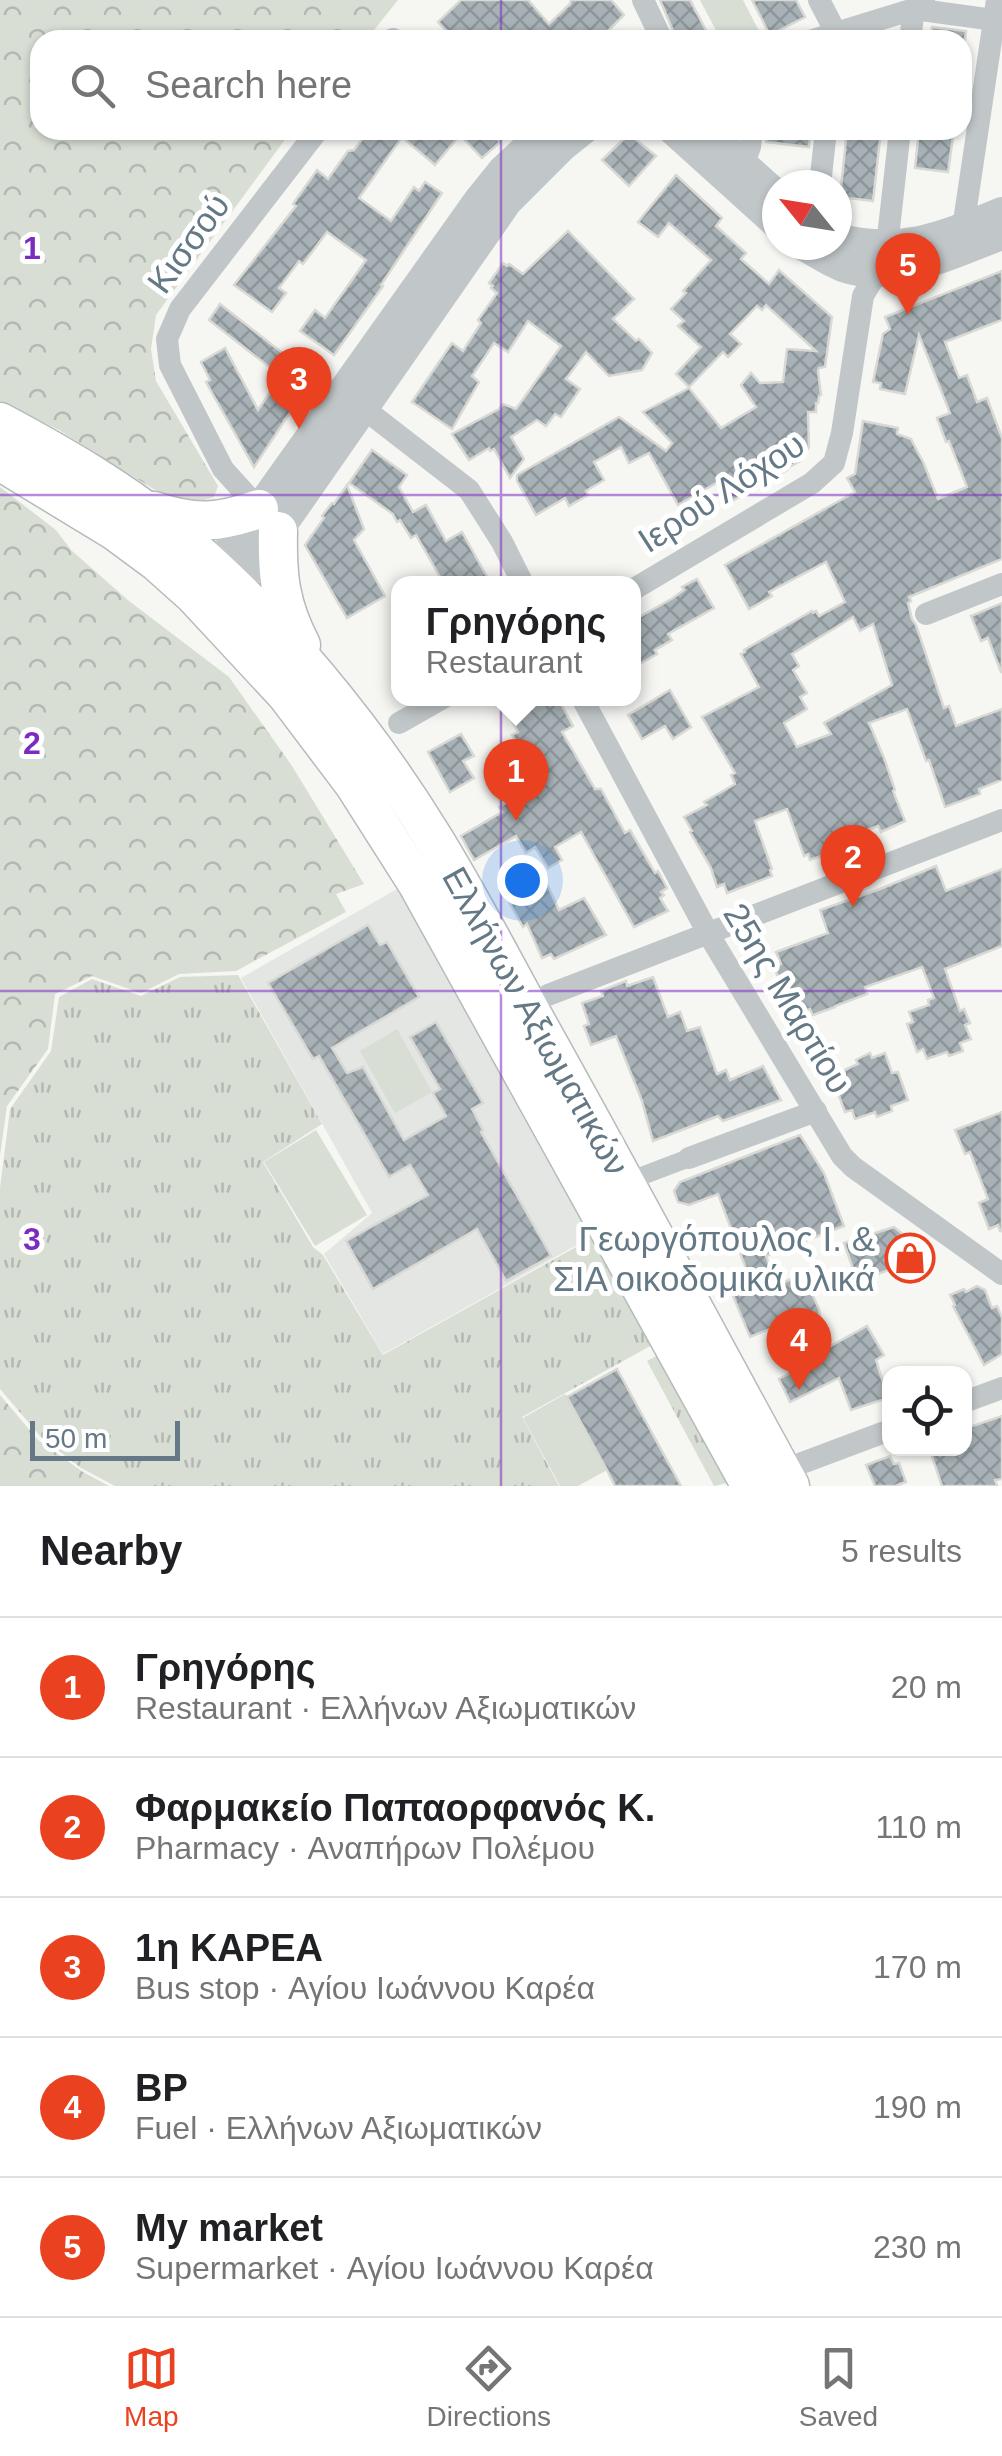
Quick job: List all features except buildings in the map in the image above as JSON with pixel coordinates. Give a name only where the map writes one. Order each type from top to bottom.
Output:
[{"type":"main road","points":[[0,422],[96,478],[178,536],[214,592]]},
{"type":"main road","points":[[0,462],[116,531],[157,562],[214,592]]},
{"type":"main road","points":[[136,504],[184,520],[268,520],[285,612],[321,683]]},
{"type":"main road","name":"Ελλήνων Αξιωματικών","points":[[214,592],[321,683],[386,766],[433,838],[626,1182],[782,1480]]},
{"type":"main road","name":"Ελλήνων Αξιωματικών","points":[[214,592],[382,824],[782,1480]]},
{"type":"street","points":[[643,0],[657,30]]},
{"type":"street","points":[[819,0],[826,30]]},
{"type":"street","points":[[843,30],[884,8],[919,4],[936,10],[997,14],[963,228]]},
{"type":"street","points":[[912,30],[919,4]]},
{"type":"street","name":"Κισσού","points":[[268,520],[214,452],[170,365],[166,339],[180,309],[310,140]]},
{"type":"street","points":[[268,520],[478,201],[536,140]]},
{"type":"street","points":[[214,592],[268,520],[363,408],[507,202],[570,140]]},
{"type":"street","points":[[684,140],[762,210]]},
{"type":"street","points":[[716,140],[762,181]]},
{"type":"street","points":[[743,164],[751,140]]},
{"type":"street","points":[[822,170],[825,140]]},
{"type":"street","name":"Ιερού Λόχου","points":[[641,586],[812,483],[834,464],[863,296],[882,259],[899,140]]},
{"type":"street","points":[[829,260],[844,268],[882,259],[1002,212]]},
{"type":"street","points":[[852,245],[904,268],[1002,235]]},
{"type":"street","points":[[363,408],[469,490],[519,576]]},
{"type":"street","points":[[926,614],[1002,584]]},
{"type":"street","points":[[399,723],[429,706]]},
{"type":"street","name":"25ης Μαρτίου","points":[[586,706],[709,935],[847,1161],[1002,1274]]},
{"type":"street","points":[[548,996],[1002,820]]},
{"type":"street","points":[[626,1182],[816,1111]]},
{"type":"street","points":[[972,1399],[1002,1388]]},
{"type":"street","points":[[782,1480],[882,1434]]},
{"type":"shaded area","points":[[397,889],[593,1236],[383,1354],[324,1254],[372,1213],[241,978]]},
{"type":"green space","points":[[0,0],[398,0],[374,30],[30,30],[30,140],[285,140],[156,315],[151,349],[156,381],[218,486],[214,497],[195,503],[155,490],[59,430],[0,401]]},
{"type":"green space","points":[[700,0],[743,0],[758,30],[716,30]]},
{"type":"green space","points":[[0,487],[56,530],[71,550],[129,601],[229,677],[292,766],[364,884],[336,894],[346,912],[236,971],[179,974],[141,993],[92,976],[55,994],[48,1049],[7,1106],[0,1156]]},
{"type":"green space","points":[[238,975],[322,1124],[263,1162],[383,1355],[594,1237],[652,1345],[522,1417],[559,1486],[115,1486],[81,1468],[41,1437],[0,1389],[0,1188],[10,1109],[51,1051],[59,997],[92,979],[141,996],[180,977]]},
{"type":"green space","points":[[397,1029],[432,1092],[395,1113],[360,1051]]},
{"type":"green space","points":[[316,1130],[367,1215],[315,1246],[264,1162]]},
{"type":"green space","points":[[660,1354],[727,1483],[714,1486],[647,1361]]},
{"type":"green space","points":[[565,1394],[607,1470],[578,1486],[560,1486],[523,1418]]},
{"type":"green space","points":[[0,1395],[38,1440],[109,1486],[0,1486]]},
{"type":"place","name":"My market","points":[[908,315]]},
{"type":"place","name":"1η ΚΑΡΕΑ","points":[[299,429]]},
{"type":"place","name":"Γρηγόρης","points":[[516,821]]},
{"type":"place","name":"Φαρμακείο Παπαορφανός Κ.","points":[[853,907]]},
{"type":"place","name":"Γεωργόπουλος Ι. & ΣΙΑ οικοδομικά υλικά","points":[[910,1258]]},
{"type":"place","name":"BP","points":[[799,1390]]}]
